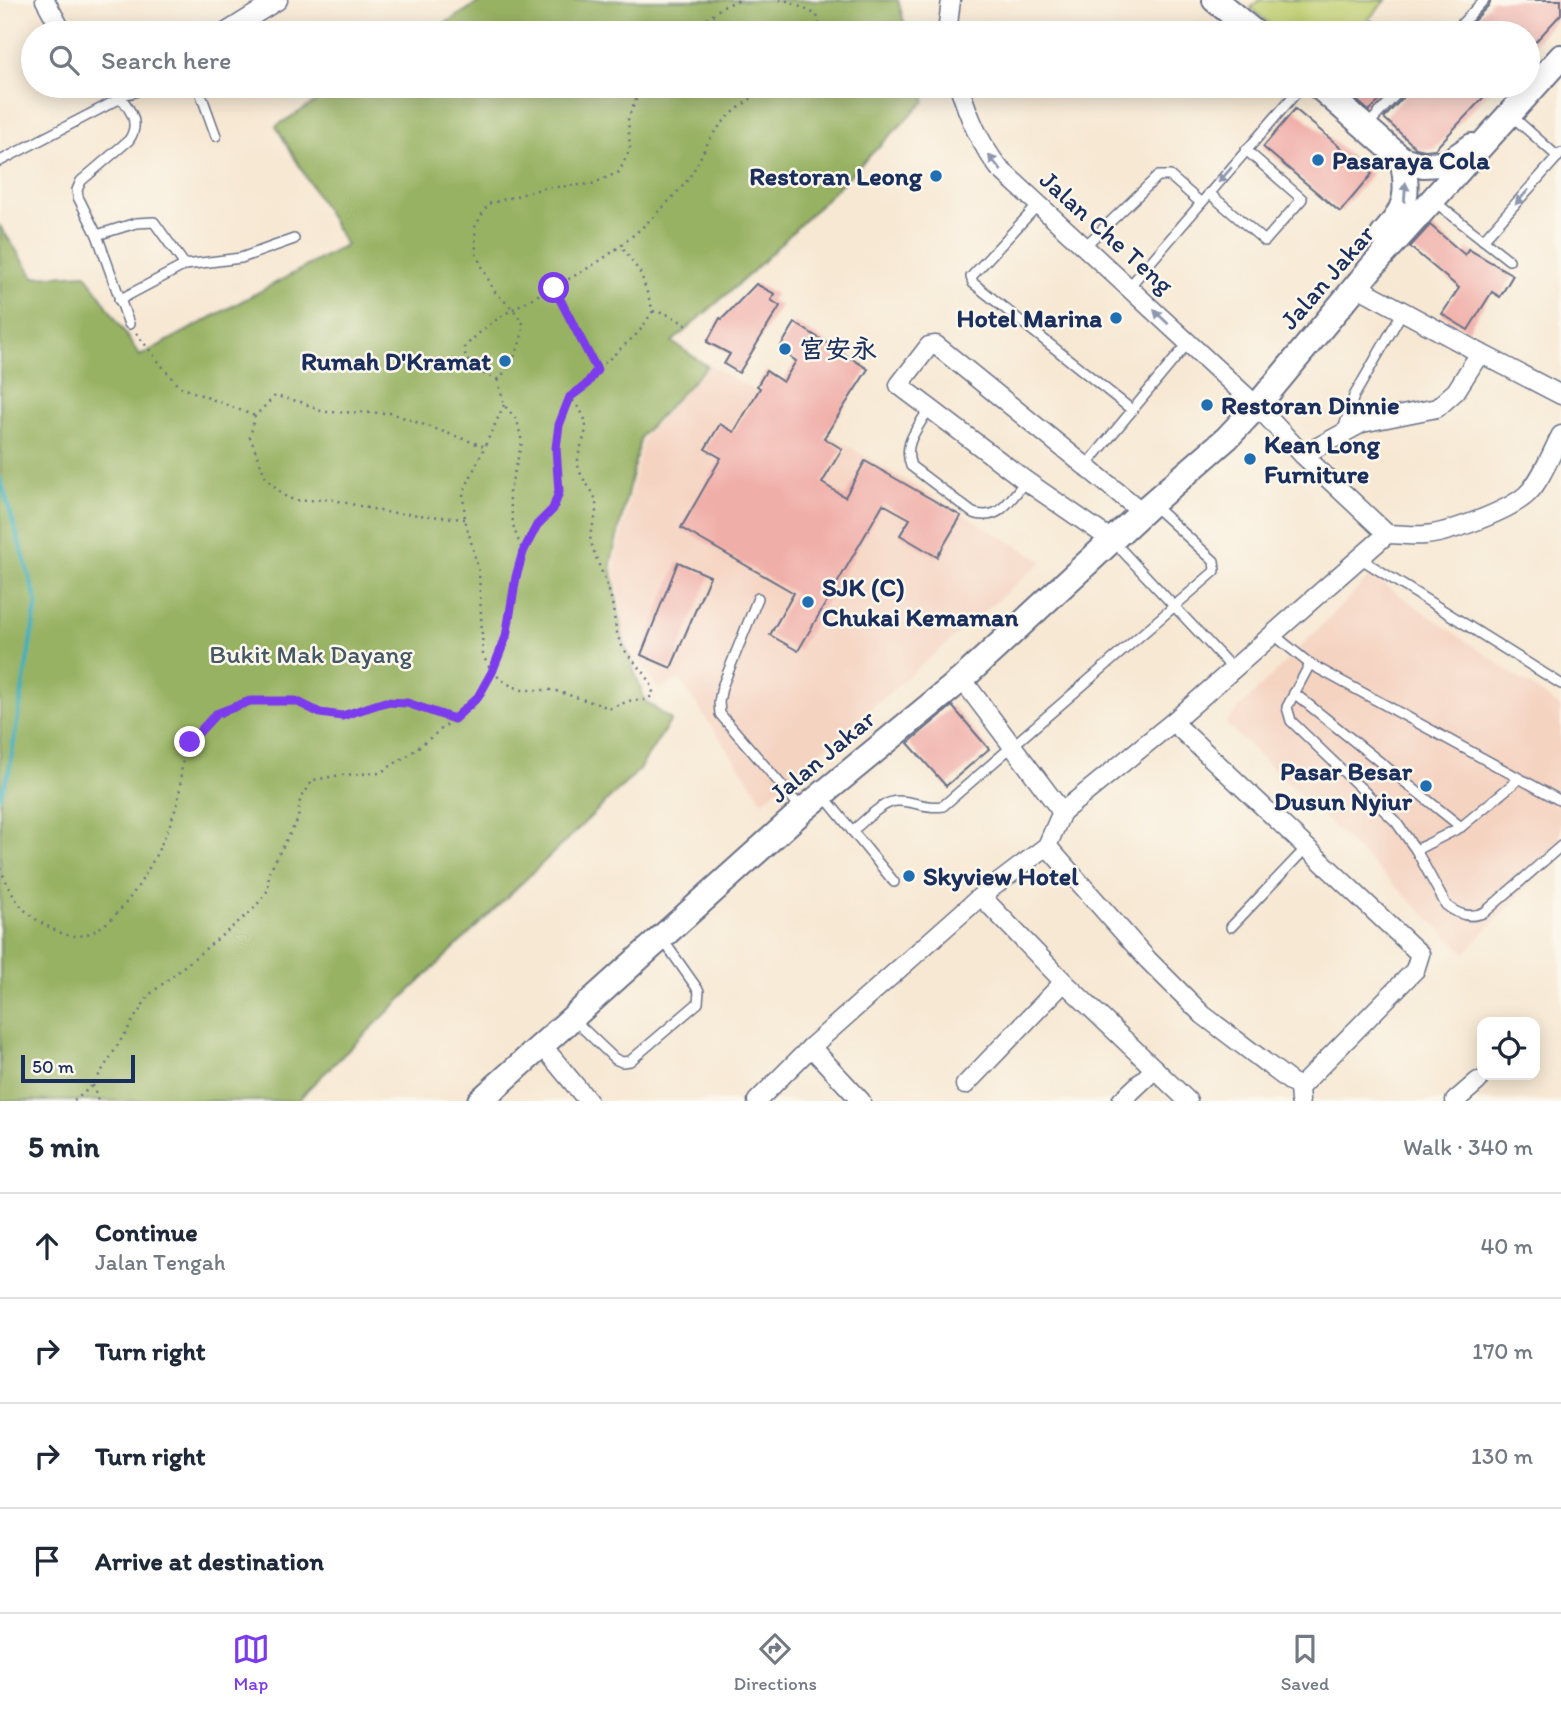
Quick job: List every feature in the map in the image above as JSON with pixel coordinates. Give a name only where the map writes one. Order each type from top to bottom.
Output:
[{"type":"main road","points":[[1215,0],[1240,21]]},
{"type":"main road","points":[[1540,80],[1561,57]]},
{"type":"main road","points":[[1332,98],[1402,159],[1423,165],[1450,161],[1501,123],[1524,98]]},
{"type":"main road","name":"Jalan Jakar","points":[[1252,402],[1501,123]]},
{"type":"main road","name":"Jalan Jakar","points":[[480,1101],[803,810],[962,679],[1227,438],[1252,402],[1397,219],[1406,196],[1402,159]]},
{"type":"street","points":[[45,0],[57,21]]},
{"type":"street","points":[[244,21],[278,0]]},
{"type":"street","points":[[948,21],[951,0]]},
{"type":"street","name":"Jalan Che Teng","points":[[962,98],[983,148],[999,169],[1252,402],[1303,455],[1387,534]]},
{"type":"street","points":[[1356,286],[1561,395]]},
{"type":"street","points":[[1113,541],[1026,481],[900,385],[929,346],[936,345],[1086,466],[1147,508]]},
{"type":"street","points":[[1303,455],[1362,422],[1437,408],[1456,391],[1480,353]]},
{"type":"street","points":[[757,1101],[811,1047],[981,896],[1047,846],[1062,813],[1234,670],[1387,534],[1427,535],[1510,506],[1528,494],[1561,435]]},
{"type":"street","points":[[962,679],[1062,813]]},
{"type":"street","points":[[1047,846],[1148,960],[1203,1015],[1300,1094],[1415,970],[1420,954],[1173,722]]},
{"type":"street","points":[[981,896],[1064,982],[1188,1101]]},
{"type":"street","points":[[965,1085],[1064,982]]},
{"type":"street","points":[[541,1044],[588,1101]]},
{"type":"street","points":[[811,1047],[861,1101]]},
{"type":"street","points":[[1121,1101],[1155,1069]]},
{"type":"street","points":[[1455,1101],[1478,1081]]},
{"type":"lane","points":[[1464,21],[1484,0]]},
{"type":"lane","points":[[0,161],[103,98]]},
{"type":"lane","points":[[120,98],[132,113],[136,125],[133,134],[81,181],[77,190],[97,235],[129,324]]},
{"type":"lane","points":[[202,98],[216,136]]},
{"type":"lane","points":[[1129,287],[1292,98]]},
{"type":"lane","points":[[1366,127],[1393,98]]},
{"type":"lane","points":[[1483,240],[1559,155],[1501,123]]},
{"type":"lane","points":[[1209,194],[1265,242],[1302,199],[1246,150]]},
{"type":"lane","points":[[1083,248],[1158,176],[1170,176],[1201,203]]},
{"type":"lane","points":[[1433,201],[1508,260]]},
{"type":"lane","points":[[1038,205],[971,277],[973,283],[1132,410]]},
{"type":"lane","points":[[97,235],[136,223],[154,222],[185,265]]},
{"type":"lane","points":[[119,300],[185,265],[242,258],[294,239]]},
{"type":"lane","points":[[1342,433],[1354,396],[1403,311]]},
{"type":"lane","points":[[1086,466],[1188,343]]},
{"type":"lane","points":[[929,408],[907,447],[911,466],[973,513],[985,517],[995,516],[1026,481]]},
{"type":"lane","points":[[852,831],[888,803],[897,800],[933,808],[943,806],[1215,571],[1214,561],[1147,508]]},
{"type":"lane","points":[[1113,541],[1234,670]]},
{"type":"lane","points":[[1361,559],[1561,684]]},
{"type":"lane","points":[[758,598],[722,687],[720,714],[803,810]]},
{"type":"lane","points":[[1274,635],[1310,664],[1561,801]]},
{"type":"lane","points":[[1310,664],[1287,707],[1291,721],[1396,822],[1416,850],[1446,905],[1462,915],[1471,916],[1485,912],[1561,846]]},
{"type":"lane","points":[[1294,692],[1461,827]]},
{"type":"lane","points":[[1416,850],[1461,827],[1519,779]]},
{"type":"lane","points":[[822,794],[894,882]]},
{"type":"lane","points":[[1231,927],[1307,847]]},
{"type":"lane","points":[[571,1018],[615,1059],[622,1062],[630,1061],[698,1003],[699,991],[662,938]]},
{"type":"path","points":[[705,21],[723,6],[741,0]]},
{"type":"path","points":[[779,0],[788,1],[817,15],[818,21]]},
{"type":"path","points":[[498,380],[510,366],[520,346],[524,325],[513,309],[494,291],[476,254],[475,227],[488,204],[544,188],[592,184],[619,172],[630,149],[628,118],[637,98]]},
{"type":"path","points":[[498,380],[478,372],[465,358],[464,348],[492,321],[585,272],[621,245],[682,186],[699,164],[712,136],[732,114],[753,98]]},
{"type":"path","points":[[621,245],[641,274],[653,311]]},
{"type":"path","points":[[554,288],[597,370]]},
{"type":"path","points":[[653,311],[670,314],[688,326]]},
{"type":"path","points":[[75,1101],[93,1085],[149,995],[253,911],[268,890],[269,872],[298,819],[300,800],[313,780],[380,773],[411,753],[478,697],[492,672],[506,637],[523,552],[537,525],[553,509],[559,492],[556,448],[559,425],[570,397],[586,385],[597,370],[639,332],[653,311]]},
{"type":"path","points":[[129,324],[178,386],[256,416]]},
{"type":"path","points":[[498,380],[504,405],[517,420],[522,442],[509,493],[514,529],[523,552]]},
{"type":"path","points":[[465,519],[385,512],[330,499],[302,501],[287,498],[266,478],[250,437],[256,416],[275,396],[301,402],[323,412],[391,413],[483,446]]},
{"type":"path","points":[[504,405],[463,492],[465,519],[479,572],[483,656],[492,672],[521,690],[553,690],[610,708],[646,700],[653,695],[653,686],[623,647],[618,636],[609,590],[590,533],[596,511],[593,491],[580,472],[578,456],[586,430],[585,418],[570,397]]},
{"type":"path","points":[[0,868],[15,901],[40,923],[66,936],[85,935],[101,927],[122,909],[142,882],[178,803],[181,770],[190,742],[216,714],[250,701],[296,701],[320,713],[342,716],[385,702],[407,703],[454,719]]},
{"type":"path","points":[[93,1085],[98,1101]]},
{"type":"shaded area","name":"SJK (C) Chukai Kemaman","points":[[710,365],[1043,561],[763,801],[679,679],[659,690],[625,639],[615,564],[644,437]]},
{"type":"shaded area","name":"Pasar Besar Dusun Nyiur","points":[[1371,575],[1561,707],[1561,850],[1465,953],[1225,723]]},
{"type":"green space","points":[[483,0],[898,0],[904,21],[449,21]]},
{"type":"green space","points":[[1259,0],[1386,0],[1367,21],[1266,21],[1251,8]]},
{"type":"green space","name":"Bukit Mak Dayang","points":[[322,98],[924,98],[925,101],[752,272],[672,342],[707,366],[641,436],[611,563],[623,639],[645,701],[671,720],[638,771],[298,1101],[0,1101],[0,226],[34,277],[86,274],[140,356],[346,245],[276,126]]},
{"type":"building","points":[[1491,0],[1561,0],[1561,14],[1540,37],[1540,21],[1474,21]]},
{"type":"building","points":[[1354,98],[1383,98],[1369,111]]},
{"type":"building","points":[[1403,98],[1483,98],[1435,149],[1416,148],[1384,118]]},
{"type":"building","name":"Pasaraya Cola","points":[[1295,109],[1372,174],[1340,212],[1263,147]]},
{"type":"building","points":[[1430,225],[1465,255],[1468,249],[1513,275],[1500,297],[1492,292],[1468,330],[1442,314],[1459,288],[1410,247]]},
{"type":"building","points":[[756,284],[775,294],[771,300],[780,306],[739,373],[724,364],[730,354],[707,342],[720,318],[722,319]]},
{"type":"building","points":[[795,323],[868,369],[824,438],[842,449],[822,483],[845,497],[865,461],[961,516],[937,557],[900,535],[910,519],[883,504],[798,651],[770,635],[794,593],[681,528],[721,458],[705,449],[720,424],[734,432],[760,388],[757,386],[766,371],[783,382],[796,361],[779,349]]},
{"type":"building","points":[[678,562],[710,576],[671,668],[641,655]]},
{"type":"building","points":[[952,706],[989,749],[946,786],[908,743]]},
{"type":"waterway","points":[[0,478],[37,602],[9,771],[0,796]]},
{"type":"place","name":"Pasaraya Cola","points":[[1318,160]]},
{"type":"place","name":"Restoran Leong","points":[[936,176]]},
{"type":"place","name":"Hotel Marina","points":[[1116,318]]},
{"type":"place","name":"宮安永","points":[[785,349]]},
{"type":"place","name":"Rumah D'Kramat","points":[[505,361]]},
{"type":"place","name":"Restoran Dinnie","points":[[1207,405]]},
{"type":"place","name":"Kean Long Furniture","points":[[1250,459]]},
{"type":"place","name":"SJK (C) Chukai Kemaman","points":[[808,602]]},
{"type":"place","name":"Pasar Besar Dusun Nyiur","points":[[1426,786]]},
{"type":"place","name":"Skyview Hotel","points":[[909,876]]},
{"type":"route","points":[[190,742],[216,714],[250,701],[296,701],[320,713],[342,716],[385,702],[407,703],[454,719],[478,697],[492,672],[506,637],[523,552],[537,525],[553,509],[559,492],[556,448],[559,425],[570,397],[586,385],[597,370],[554,288]]}]
